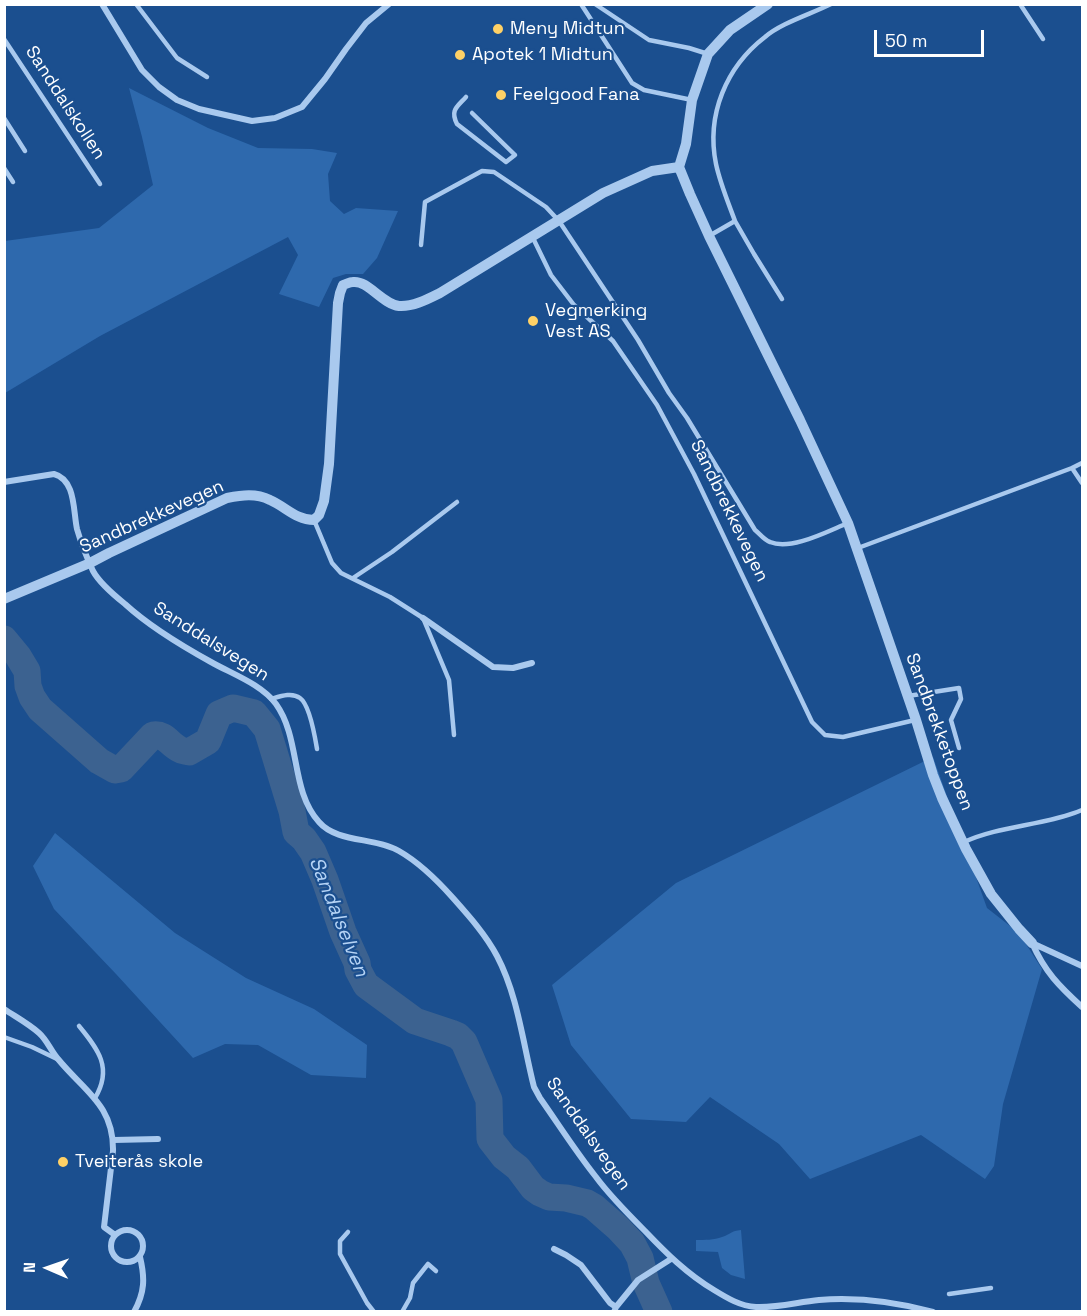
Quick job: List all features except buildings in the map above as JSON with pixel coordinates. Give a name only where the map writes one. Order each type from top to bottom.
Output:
[{"type":"street","points":[[102,4],[142,70],[159,87],[177,100],[199,109],[252,120],[275,118],[302,107],[366,23],[389,4]]},
{"type":"street","points":[[376,4],[382,10]]},
{"type":"street","points":[[314,520],[319,515],[324,501],[327,482],[338,303],[344,285],[353,282],[360,283],[391,304],[402,306],[412,304],[440,293],[603,193],[652,171],[679,167],[686,144],[692,100],[708,54],[730,30],[767,5]]},
{"type":"street","name":"Sandbrekketoppen","points":[[679,167],[709,236],[795,409],[848,523],[933,775],[963,842],[991,894],[1032,943],[1044,967],[1057,983],[1083,1007]]},
{"type":"street","name":"Sanddalsvegen","points":[[4,482],[59,475],[70,492],[81,544],[94,573],[125,605],[152,625],[196,654],[242,677],[272,699],[290,733],[304,799],[319,823],[326,830],[338,835],[397,850],[432,875],[460,905],[488,941],[497,957],[513,997],[532,1080],[540,1098],[596,1178],[671,1259],[718,1292],[734,1301],[753,1307],[774,1307],[801,1302],[844,1299],[896,1304],[933,1311]]},
{"type":"street","name":"Sandbrekkevegen","points":[[4,599],[90,563],[227,498],[243,495],[257,496],[270,500],[296,516],[314,520]]},
{"type":"street","points":[[423,618],[493,667],[513,668],[532,663]]},
{"type":"street","name":"Sandbrekketoppen","points":[[1032,943],[1083,966]]},
{"type":"street","points":[[4,1009],[40,1033],[57,1059],[95,1098],[108,1117],[114,1140],[104,1227],[115,1235]]},
{"type":"street","points":[[114,1140],[158,1139]]},
{"type":"street","points":[[122,1230],[138,1233],[144,1248],[140,1257],[124,1262],[117,1258],[112,1251],[111,1243],[115,1235],[122,1230]]},
{"type":"street","points":[[554,1249],[581,1265],[615,1309],[638,1280],[651,1274],[671,1259]]},
{"type":"street","points":[[134,1311],[139,1303],[144,1275],[140,1257]]},
{"type":"lane","points":[[136,4],[177,58],[207,77]]},
{"type":"lane","points":[[580,4],[633,83],[644,90],[692,100]]},
{"type":"lane","points":[[595,4],[649,40],[708,54]]},
{"type":"lane","points":[[782,298],[735,221],[725,195],[716,163],[716,118],[724,86],[743,58],[765,36],[831,4]]},
{"type":"lane","points":[[1020,4],[1042,39]]},
{"type":"lane","name":"Sanddalskollen","points":[[4,39],[100,184]]},
{"type":"lane","points":[[466,97],[454,109],[453,117],[457,124],[506,162],[515,155],[472,113]]},
{"type":"lane","points":[[4,118],[25,151]]},
{"type":"lane","points":[[4,168],[13,182]]},
{"type":"lane","points":[[421,245],[425,202],[482,171],[494,171],[546,207],[559,221],[638,340],[755,530],[768,541],[788,544],[848,523]]},
{"type":"lane","points":[[709,236],[735,221]]},
{"type":"lane","name":"Sandbrekkevegen","points":[[532,236],[551,275],[574,305],[612,340],[657,405],[699,485],[812,722],[825,735],[843,737],[916,720]]},
{"type":"lane","points":[[858,548],[1083,463]]},
{"type":"lane","points":[[1072,468],[1083,483]]},
{"type":"lane","points":[[353,578],[392,552],[457,502]]},
{"type":"lane","points":[[314,520],[332,563],[341,573],[390,597],[423,618],[449,681],[454,735]]},
{"type":"lane","points":[[908,696],[959,688],[962,699],[951,720],[959,748]]},
{"type":"lane","name":"Sanddalsvegen","points":[[272,699],[293,695],[303,701],[318,749]]},
{"type":"lane","points":[[963,842],[1001,830],[1066,817],[1083,810]]},
{"type":"lane","points":[[79,1026],[96,1046],[100,1055],[103,1079],[95,1098]]},
{"type":"lane","points":[[4,1037],[57,1059]]},
{"type":"lane","points":[[348,1232],[340,1241],[340,1254],[374,1311]]},
{"type":"lane","points":[[402,1311],[410,1298],[413,1283],[428,1264],[436,1271]]},
{"type":"lane","points":[[949,1294],[991,1288]]},
{"type":"shaded area","points":[[129,88],[208,128],[258,148],[312,149],[337,153],[328,174],[330,201],[344,214],[356,208],[398,211],[377,258],[363,274],[346,274],[333,278],[319,307],[279,294],[298,255],[288,237],[100,336],[5,393],[5,241],[99,228],[153,185]]},
{"type":"shaded area","points":[[933,757],[987,908],[1019,933],[1042,969],[1003,1104],[994,1166],[985,1179],[921,1135],[810,1179],[779,1144],[710,1097],[686,1122],[631,1119],[571,1045],[552,985],[676,883]]},
{"type":"shaded area","points":[[55,833],[175,933],[246,978],[314,1009],[367,1045],[366,1078],[311,1075],[258,1045],[225,1044],[193,1058],[54,909],[33,866]]},
{"type":"shaded area","points":[[741,1230],[745,1279],[731,1275],[722,1268],[718,1252],[696,1251],[696,1240],[716,1239]]},
{"type":"waterway","name":"Sandalselven","points":[[4,639],[27,671],[28,686],[40,709],[99,761],[115,770],[121,769],[153,735],[164,737],[180,750],[189,752],[208,741],[219,714],[233,708],[254,713],[267,729],[292,811],[296,832],[313,852],[358,970],[366,985],[415,1021],[451,1033],[464,1042],[489,1100],[490,1139],[504,1157],[518,1168],[533,1188],[540,1193],[549,1197],[587,1203],[618,1228],[632,1243],[640,1258],[646,1283],[659,1312]]},
{"type":"place","name":"Meny Midtun","points":[[498,29]]},
{"type":"place","name":"Apotek 1 Midtun","points":[[460,55]]},
{"type":"place","name":"Feelgood Fana","points":[[501,95]]},
{"type":"place","name":"Vegmerking Vest AS","points":[[533,321]]},
{"type":"place","name":"Tveiterås skole","points":[[63,1162]]}]
